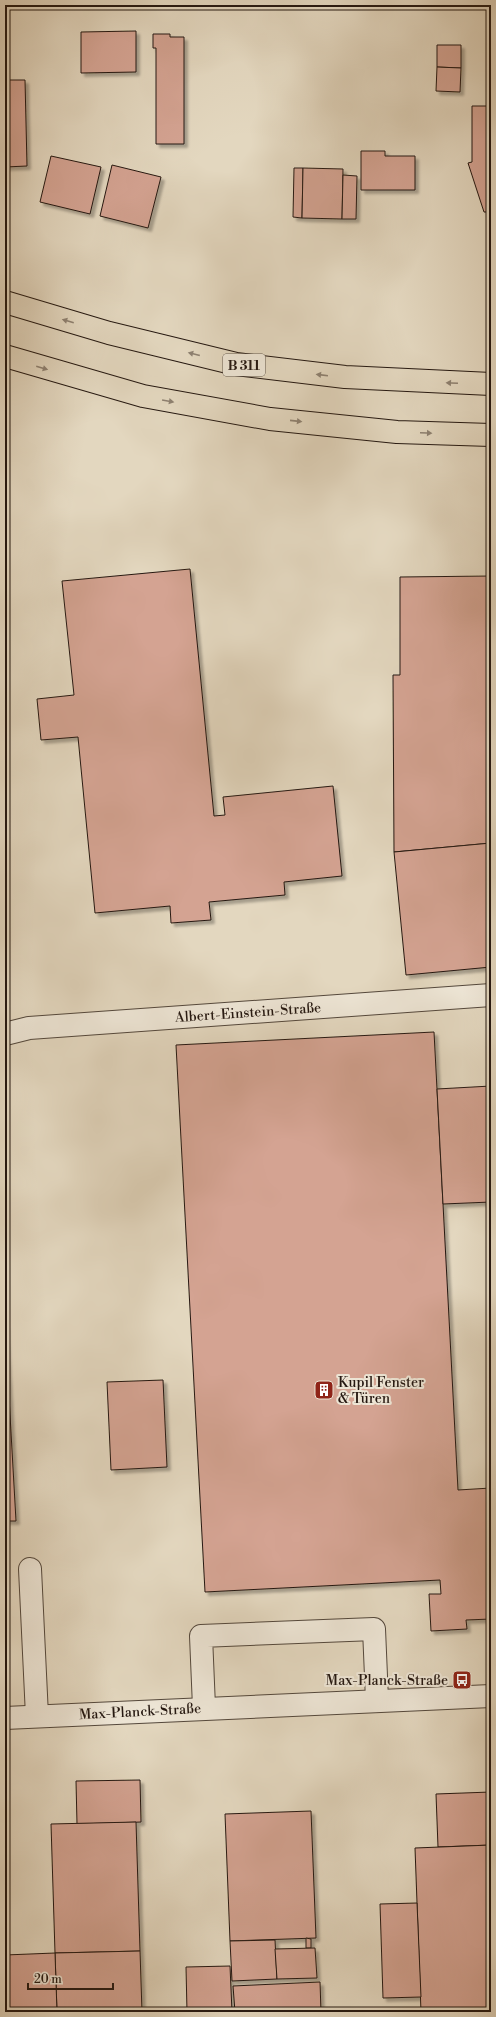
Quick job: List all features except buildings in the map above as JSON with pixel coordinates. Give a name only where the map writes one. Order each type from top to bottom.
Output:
[{"type":"main road","name":"B 311","points":[[5,302],[109,333],[236,364],[345,377],[491,384]]},
{"type":"main road","points":[[5,356],[143,396],[270,419],[397,432],[491,435]]},
{"type":"street","name":"Albert-Einstein-Straße","points":[[5,1034],[29,1028],[491,995]]},
{"type":"street","points":[[30,1569],[37,1716]]},
{"type":"street","points":[[204,1707],[201,1636],[374,1628],[377,1700]]},
{"type":"street","name":"Max-Planck-Straße","points":[[5,1718],[204,1707],[491,1696]]},
{"type":"place","name":"Kupil Fenster & Türen","points":[[324,1390]]},
{"type":"place","name":"Max-Planck-Straße","points":[[462,1680]]}]
